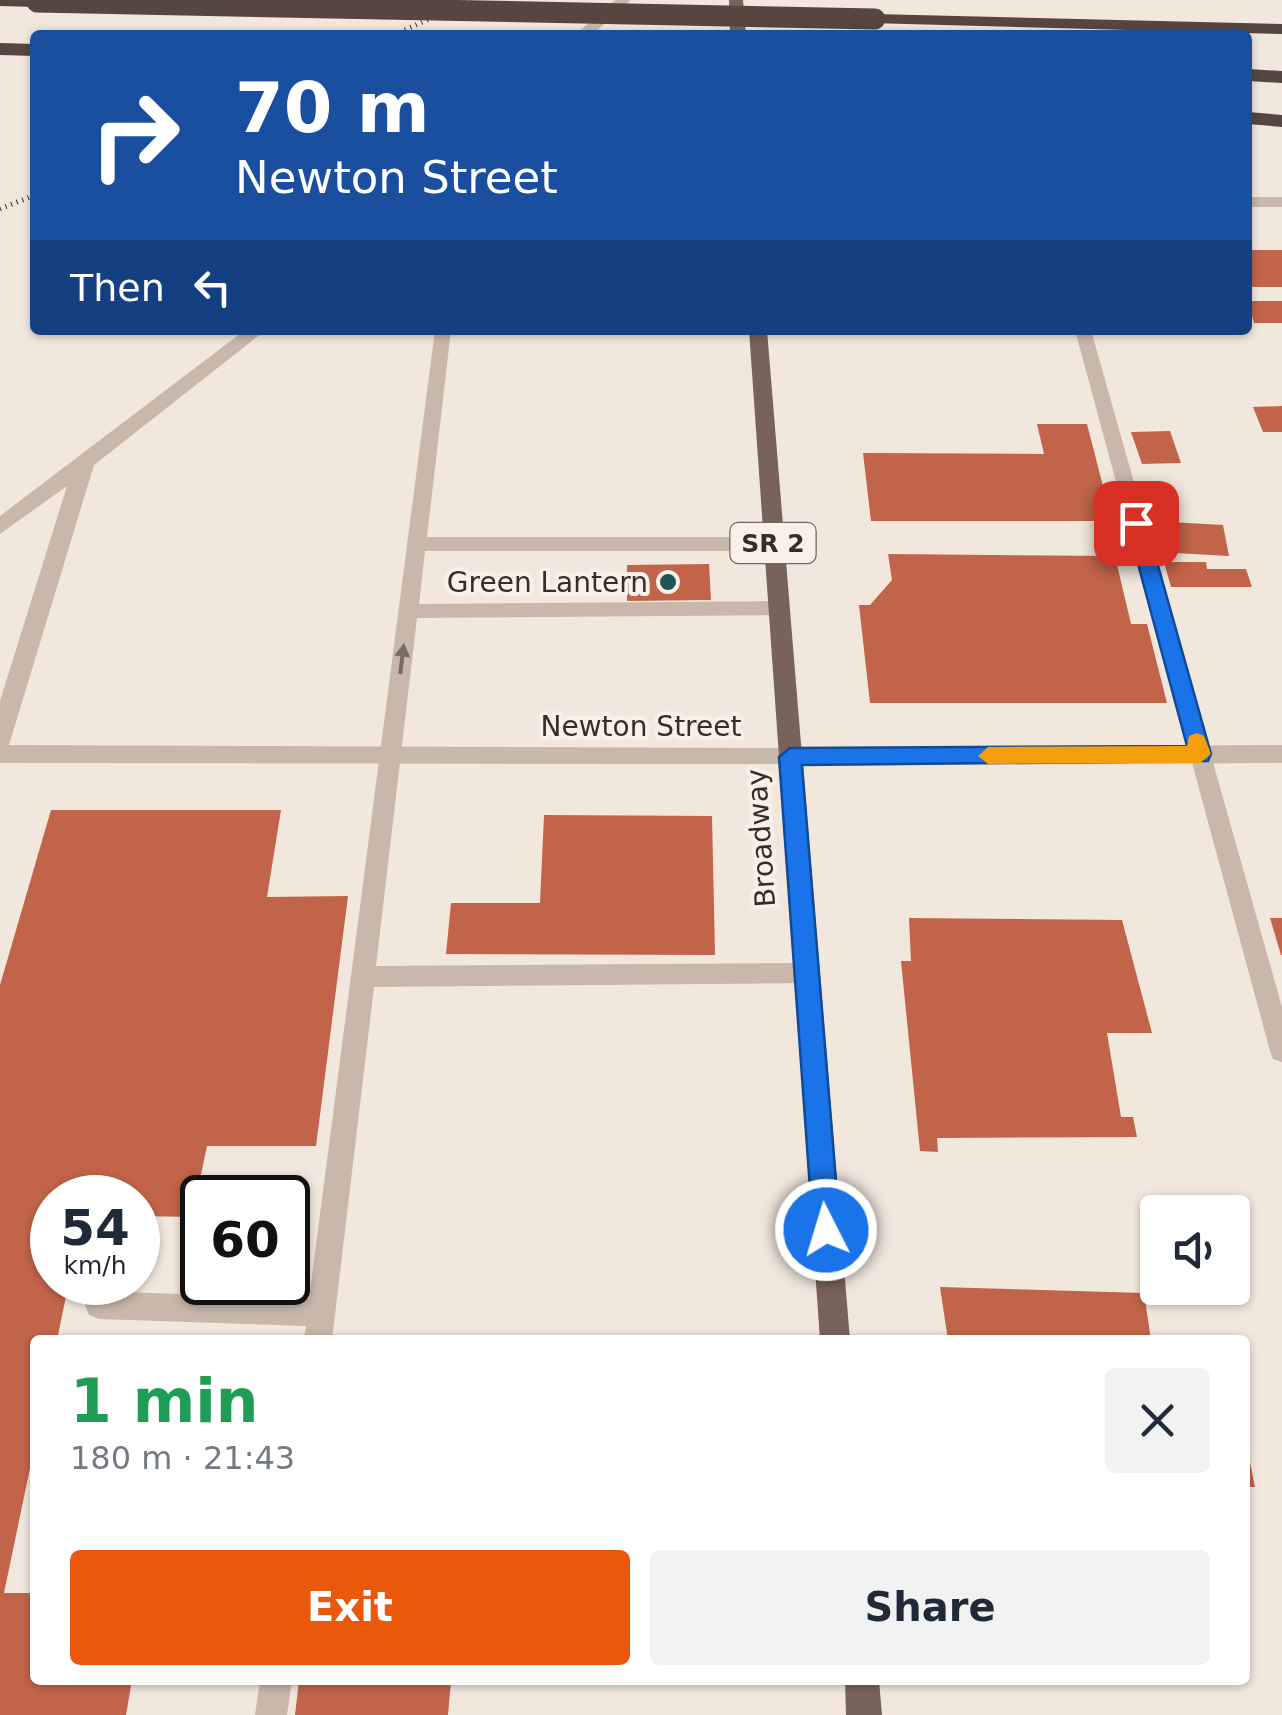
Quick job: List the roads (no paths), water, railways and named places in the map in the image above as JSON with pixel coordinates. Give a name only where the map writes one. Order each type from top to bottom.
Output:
[{"type":"highway","points":[[0,1],[1282,29]]},
{"type":"highway","points":[[0,49],[30,50]]},
{"type":"highway","points":[[1252,75],[1282,76]]},
{"type":"highway","points":[[1252,118],[1282,121]]},
{"type":"main road","points":[[736,0],[738,30]]},
{"type":"main road","name":"Broadway","points":[[758,335],[835,1335]]},
{"type":"main road","points":[[862,1685],[864,1715]]},
{"type":"street","points":[[589,30],[624,0]]},
{"type":"street","points":[[1252,202],[1282,202]]},
{"type":"street","points":[[0,527],[250,335]]},
{"type":"street","points":[[0,739],[85,462]]},
{"type":"street","name":"Newton Street","points":[[0,754],[1282,754]]},
{"type":"lane","points":[[99,1305],[320,1326],[442,335]]},
{"type":"lane","points":[[1084,335],[1282,1051]]},
{"type":"lane","points":[[417,544],[774,544]]},
{"type":"lane","points":[[408,611],[780,608]]},
{"type":"lane","points":[[363,977],[806,974]]},
{"type":"lane","points":[[271,1715],[275,1685]]},
{"type":"railway","points":[[405,30],[471,0]]},
{"type":"railway","points":[[0,209],[30,197]]},
{"type":"place","name":"Green Lantern","points":[[668,582]]}]
